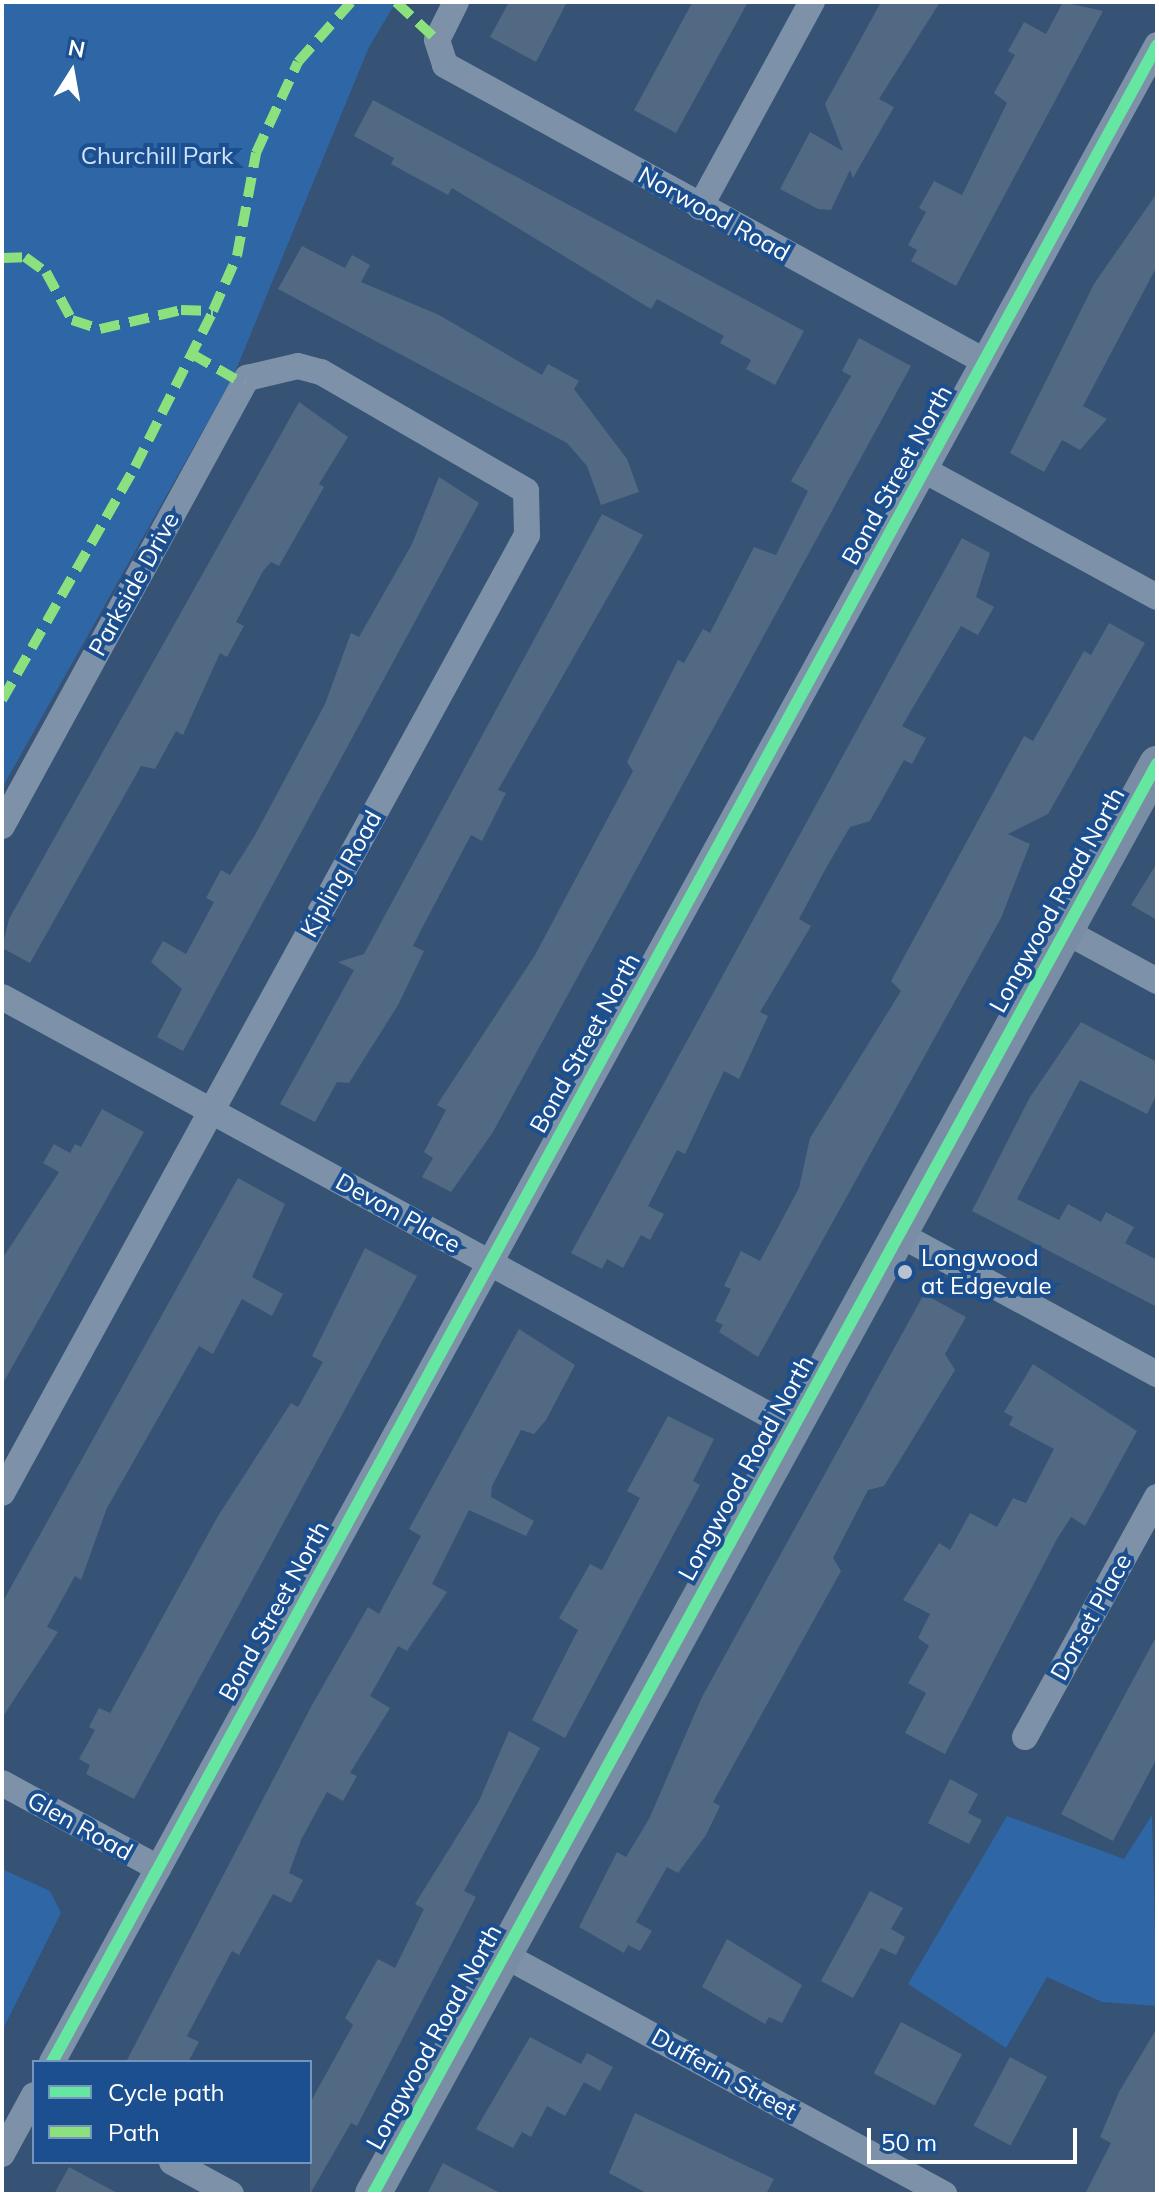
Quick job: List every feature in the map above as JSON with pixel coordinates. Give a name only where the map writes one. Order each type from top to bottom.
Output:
[{"type":"street","name":"Norwood Road","points":[[456,2],[437,40],[445,65],[984,361]]},
{"type":"street","points":[[700,207],[812,2]]},
{"type":"street","name":"Bond Street North","points":[[53,2060],[1157,45]]},
{"type":"street","name":"Parkside Drive","points":[[2,826],[247,378],[286,367]]},
{"type":"street","name":"Kipling Road","points":[[2,1493],[527,535],[526,491],[519,482],[321,372],[286,367]]},
{"type":"street","points":[[924,470],[1157,597]]},
{"type":"street","name":"Longwood Road North","points":[[373,2194],[1157,764]]},
{"type":"street","points":[[1065,931],[1157,981]]},
{"type":"street","name":"Devon Place","points":[[2,997],[793,1428]]},
{"type":"street","points":[[899,1234],[1157,1374]]},
{"type":"street","name":"Dorset Place","points":[[1025,1737],[1157,1497]]},
{"type":"street","name":"Glen Road","points":[[2,1783],[158,1868]]},
{"type":"street","name":"Dufferin Street","points":[[504,1955],[944,2194]]},
{"type":"street","points":[[2,2154],[32,2099]]},
{"type":"street","points":[[176,2164],[231,2194]]},
{"type":"green space","name":"Churchill Park","points":[[2,2],[396,2],[369,47],[233,377],[2,788]]},
{"type":"green space","points":[[1152,1815],[1157,2006],[1102,2002],[1047,1977],[1006,2048],[908,1984],[1007,1816],[1124,1859]]},
{"type":"green space","points":[[2,1869],[50,1891],[61,1913],[2,2031]]},
{"type":"building","points":[[509,2],[567,2],[536,62],[490,37]]},
{"type":"building","points":[[748,2],[676,133],[634,110],[692,3]]},
{"type":"building","points":[[881,2],[940,2],[879,99],[894,107],[853,178],[850,170],[831,210],[818,209],[780,189],[810,132],[843,151],[825,104]]},
{"type":"building","points":[[1063,2],[1103,11],[956,286],[911,261],[917,250],[908,245],[926,212],[919,208],[934,181],[962,195],[1007,103],[994,93],[1015,55],[1008,51],[1024,22],[1046,34]]},
{"type":"building","points":[[373,100],[804,331],[775,385],[746,369],[751,360],[720,343],[724,336],[657,299],[651,309],[452,188],[448,195],[391,164],[394,158],[354,136]]},
{"type":"building","points":[[1157,193],[1157,266],[1083,406],[1107,419],[1080,450],[1062,440],[1044,472],[1010,453],[1094,284]]},
{"type":"building","points":[[302,246],[345,268],[352,255],[370,265],[361,282],[439,315],[542,375],[548,364],[579,381],[574,389],[627,459],[639,492],[601,505],[587,466],[567,443],[278,289]]},
{"type":"building","points":[[859,338],[911,366],[493,1132],[451,1192],[422,1177],[433,1158],[424,1152],[446,1110],[437,1105],[535,955],[633,771],[627,762],[678,660],[684,663],[703,629],[710,633],[754,547],[776,555],[808,491],[791,481],[851,376],[842,371]]},
{"type":"building","points":[[299,402],[348,437],[319,484],[324,487],[279,566],[271,562],[263,571],[236,622],[244,626],[227,657],[220,653],[183,735],[176,731],[155,769],[141,766],[30,963],[2,948],[9,919]]},
{"type":"building","points":[[439,477],[479,503],[183,1051],[157,1037],[182,989],[151,962],[163,941],[186,954],[214,902],[206,898],[221,870],[230,875],[255,835],[325,704],[351,633],[359,637],[412,544]]},
{"type":"building","points":[[602,514],[643,535],[498,790],[506,793],[482,841],[471,835],[420,932],[413,946],[424,951],[398,1005],[349,1083],[337,1082],[315,1122],[280,1104],[354,970],[338,962],[364,954]]},
{"type":"building","points":[[962,538],[990,553],[976,597],[994,607],[978,635],[961,626],[902,726],[926,738],[912,764],[904,760],[870,821],[850,827],[826,868],[799,919],[811,926],[760,1012],[768,1016],[739,1079],[724,1071],[685,1154],[677,1150],[648,1206],[664,1214],[650,1240],[641,1235],[623,1268],[607,1259],[602,1269],[571,1253]]},
{"type":"building","points":[[1109,623],[1145,643],[1048,814],[1008,834],[1030,844],[1001,918],[758,1357],[719,1332],[723,1325],[715,1321],[731,1289],[724,1286],[741,1251],[760,1261],[799,1188],[810,1138],[901,991],[891,981],[1024,736],[1033,741],[1084,651],[1091,655]]},
{"type":"building","points":[[1157,863],[1157,920],[1131,905]]},
{"type":"building","points":[[1081,1022],[1157,1062],[1157,1094],[1147,1114],[1080,1080],[1017,1199],[1059,1220],[1068,1204],[1101,1222],[1106,1212],[1134,1227],[1125,1243],[1157,1260],[1157,1307],[972,1211],[1030,1097]]},
{"type":"building","points":[[102,1109],[144,1132],[2,1385],[2,1259],[59,1172],[43,1163],[54,1144],[70,1153],[75,1144],[81,1147]]},
{"type":"building","points":[[238,1178],[285,1204],[252,1277],[283,1294],[272,1316],[242,1299],[213,1354],[199,1346],[107,1508],[81,1580],[75,1576],[47,1627],[58,1632],[2,1718],[2,1603]]},
{"type":"building","points":[[365,1248],[417,1276],[134,1799],[86,1774],[90,1765],[79,1759],[95,1730],[89,1727],[99,1708],[110,1713],[218,1516],[291,1403],[298,1407],[323,1362],[312,1356]]},
{"type":"building","points":[[924,1294],[966,1317],[945,1354],[955,1370],[884,1486],[868,1490],[833,1558],[841,1571],[713,1802],[720,1806],[706,1835],[678,1873],[667,1867],[636,1922],[652,1931],[640,1951],[628,1945],[624,1953],[579,1927],[617,1852],[626,1857],[649,1819],[702,1697]]},
{"type":"building","points":[[519,1329],[575,1365],[546,1420],[534,1434],[521,1430],[492,1486],[491,1497],[534,1521],[526,1536],[469,1510],[432,1584],[447,1592],[407,1651],[398,1646],[370,1696],[390,1708],[350,1773],[357,1776],[343,1801],[327,1792],[301,1840],[289,1873],[303,1880],[291,1903],[273,1894],[239,1955],[232,1951],[187,2036],[199,2042],[189,2060],[127,2060],[312,1705],[368,1607],[379,1614],[421,1536],[409,1529]]},
{"type":"building","points":[[1033,1364],[1137,1431],[1085,1526],[1071,1517],[1057,1539],[945,1754],[905,1733],[926,1693],[908,1683],[929,1646],[918,1638],[930,1614],[903,1600],[939,1543],[950,1550],[970,1513],[997,1527],[1013,1498],[1026,1503],[1054,1449],[1009,1425],[1013,1417],[1004,1412]]},
{"type":"building","points":[[668,1416],[714,1439],[693,1481],[700,1485],[565,1738],[532,1720],[578,1630],[559,1618],[590,1564],[602,1570],[640,1498],[627,1491]]},
{"type":"building","points":[[1157,1635],[1157,1758],[1113,1841],[1061,1814]]},
{"type":"building","points":[[509,1731],[540,1748],[464,1891],[476,1897],[357,2126],[351,2123],[310,2194],[312,2099],[353,2025],[345,2018],[378,1959],[395,1968],[424,1909],[415,1904],[479,1801]]},
{"type":"building","points":[[950,1779],[978,1794],[968,1813],[982,1820],[969,1844],[928,1823]]},
{"type":"building","points":[[870,1891],[903,1908],[891,1929],[905,1937],[896,1955],[881,1948],[853,1998],[821,1981]]},
{"type":"building","points":[[727,1939],[802,1985],[782,2023],[769,2017],[765,2024],[702,1987]]},
{"type":"building","points":[[901,2022],[962,2054],[935,2106],[874,2073]]},
{"type":"building","points":[[1157,2028],[1157,2194],[1085,2194],[1111,2143],[1100,2137],[1119,2092]]},
{"type":"building","points":[[530,2037],[581,2064],[587,2053],[613,2067],[600,2091],[584,2082],[565,2116],[547,2106],[531,2137],[522,2132],[513,2148],[476,2129]]},
{"type":"building","points":[[1010,2057],[1047,2077],[1010,2146],[973,2126]]},
{"type":"building","points":[[635,2113],[774,2179],[766,2194],[648,2194],[609,2173]]},
{"type":"building","points":[[443,2163],[502,2194],[427,2194]]},
{"type":"building","points":[[69,2167],[119,2194],[54,2194]]},
{"type":"marked path","points":[[2,700],[135,467],[213,311],[237,256],[256,153],[298,62],[351,2]]},
{"type":"marked path","points":[[396,2],[437,40]]},
{"type":"marked path","points":[[2,258],[25,257],[46,272],[72,320],[100,329],[181,310],[213,311]]},
{"type":"marked path","points":[[192,354],[244,384]]},
{"type":"cycle path","points":[[53,2060],[1157,45]]},
{"type":"cycle path","points":[[373,2194],[1157,764]]},
{"type":"place","name":"Longwood at Edgevale","points":[[905,1272]]}]
